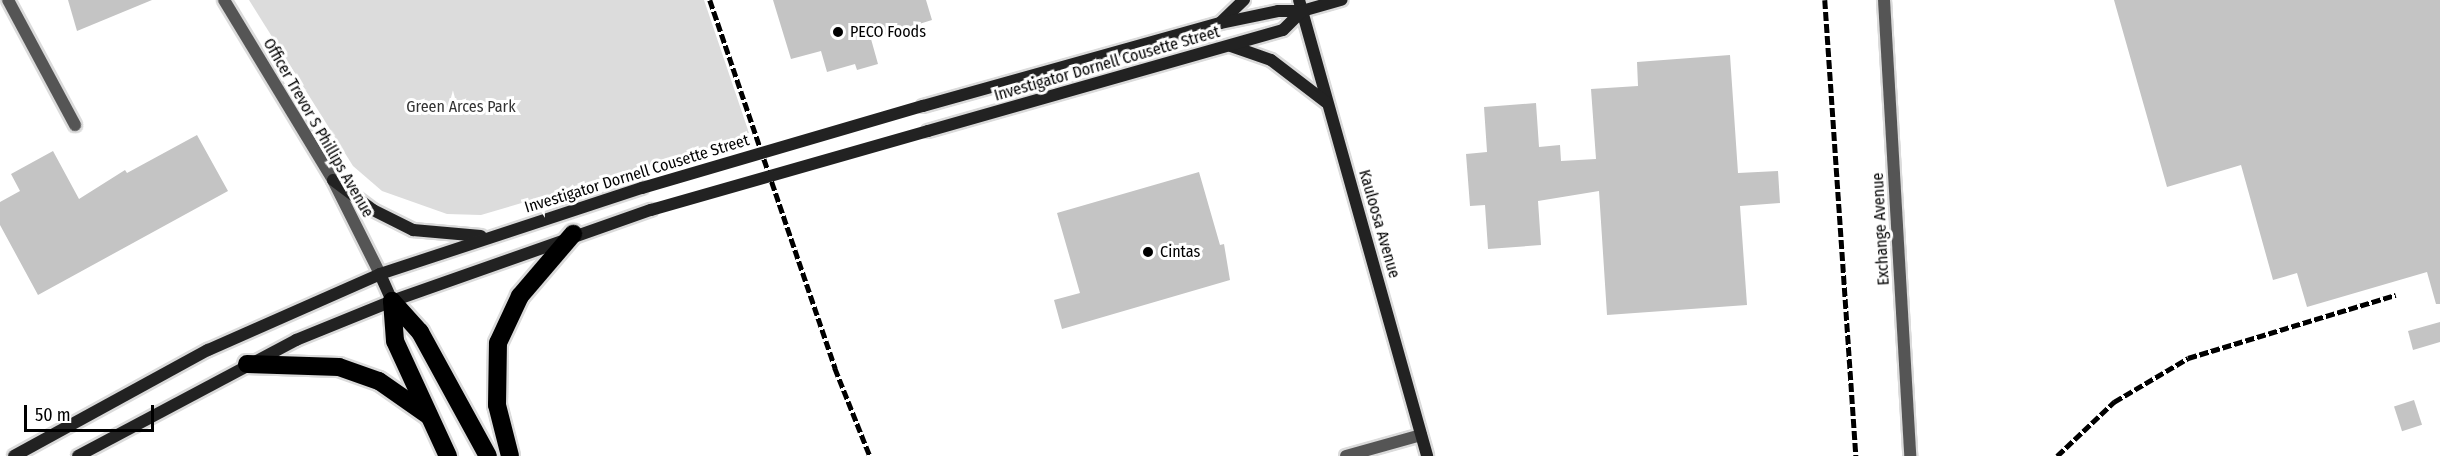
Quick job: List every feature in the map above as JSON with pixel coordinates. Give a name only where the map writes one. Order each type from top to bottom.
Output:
[{"type":"highway","points":[[510,456],[497,405],[498,343],[520,296],[573,234]]},
{"type":"highway","points":[[392,301],[395,341],[448,456]]},
{"type":"highway","points":[[392,301],[420,332],[488,456]]},
{"type":"highway","points":[[247,364],[339,367],[379,381],[429,416]]},
{"type":"main road","points":[[1221,23],[1244,0]]},
{"type":"main road","name":"Investigator Dornell Cousette Street","points":[[14,456],[84,414],[208,350],[380,274],[642,188],[923,106],[1221,23],[1300,6],[1341,0]]},
{"type":"main road","name":"Investigator Dornell Cousette Street","points":[[78,456],[247,364],[392,301],[573,234],[1283,30],[1300,6]]},
{"type":"main road","name":"Kauloosa Avenue","points":[[1300,6],[1427,456]]},
{"type":"main road","points":[[1230,46],[1271,60],[1326,102]]},
{"type":"main road","points":[[333,180],[373,210],[413,230],[443,235],[491,236]]},
{"type":"main road","points":[[380,274],[392,301]]},
{"type":"street","points":[[8,0],[75,125]]},
{"type":"street","name":"Officer Trevor S Phillips Avenue","points":[[224,0],[333,180],[380,274]]},
{"type":"street","name":"Exchange Avenue","points":[[1884,0],[1910,456]]},
{"type":"street","points":[[1346,456],[1421,435]]},
{"type":"green space","name":"Green Arces Park","points":[[249,0],[704,0],[750,136],[481,215],[447,214],[382,191],[353,166]]},
{"type":"building","points":[[68,0],[152,0],[77,31]]},
{"type":"building","name":"PECO Foods","points":[[773,0],[926,0],[932,20],[871,39],[878,64],[857,70],[855,64],[827,72],[821,51],[791,59]]},
{"type":"building","points":[[2114,0],[2440,0],[2440,304],[2436,304],[2427,272],[2307,307],[2297,273],[2273,280],[2241,165],[2167,187]]},
{"type":"building","points":[[1730,55],[1738,173],[1778,171],[1780,203],[1740,206],[1747,305],[1607,315],[1599,191],[1538,201],[1541,245],[1488,249],[1485,205],[1470,206],[1466,154],[1487,152],[1484,107],[1536,103],[1539,147],[1560,145],[1561,161],[1596,159],[1591,89],[1638,86],[1637,62]]},
{"type":"building","points":[[197,135],[228,191],[38,295],[0,225],[0,202],[20,191],[11,174],[53,151],[79,199],[125,170],[127,173]]},
{"type":"building","name":"Cintas","points":[[1199,172],[1220,245],[1224,244],[1230,280],[1062,329],[1054,300],[1080,293],[1057,213]]},
{"type":"building","points":[[2440,322],[2440,342],[2413,350],[2408,331]]},
{"type":"building","points":[[2414,400],[2422,425],[2402,431],[2394,406]]},
{"type":"railway","points":[[710,0],[835,368],[870,456]]},
{"type":"railway","points":[[1825,0],[1856,456]]},
{"type":"railway","points":[[2057,456],[2114,402],[2188,358],[2396,295]]},
{"type":"place","name":"PECO Foods","points":[[838,32]]},
{"type":"place","name":"Cintas","points":[[1148,252]]}]
